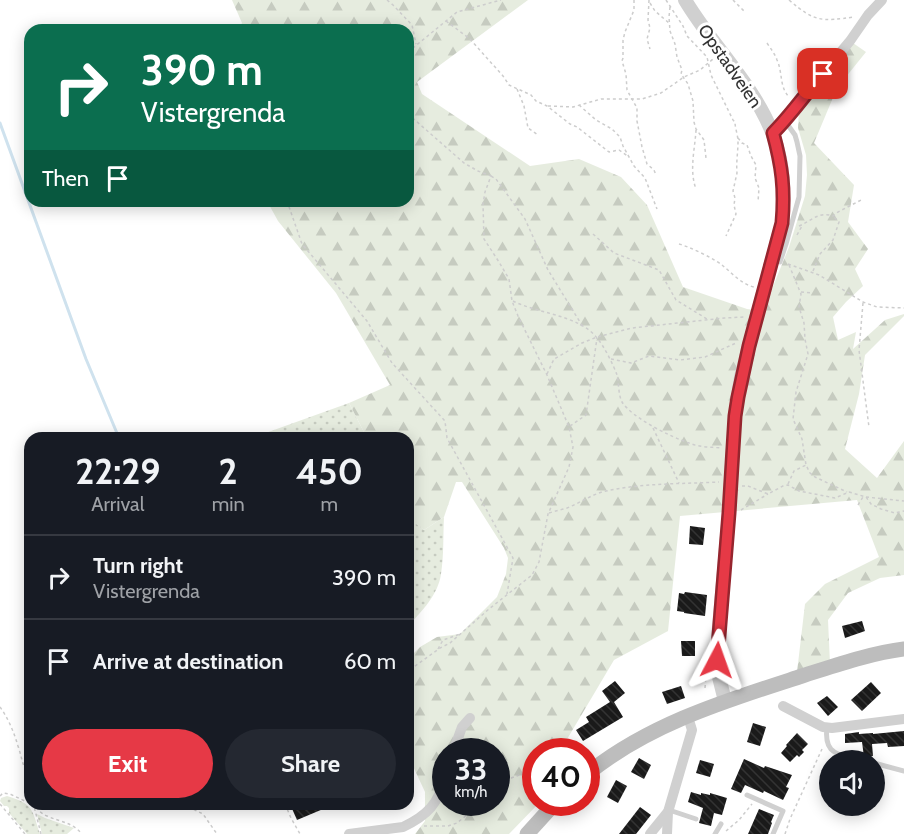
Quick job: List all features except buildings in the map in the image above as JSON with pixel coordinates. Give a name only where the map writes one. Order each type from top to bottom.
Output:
[{"type":"main road","points":[[600,764],[630,744],[725,701],[842,664],[904,649]]},
{"type":"main road","points":[[527,834],[543,816]]},
{"type":"street","name":"Opstadveien","points":[[685,0],[743,81],[773,133],[780,161],[784,203],[782,223],[741,377],[735,416],[717,660],[719,680],[725,701]]},
{"type":"street","points":[[773,133],[882,0]]},
{"type":"street","points":[[783,706],[827,728],[904,719]]},
{"type":"street","points":[[667,834],[668,811],[692,730],[688,717]]},
{"type":"street","points":[[458,738],[462,727],[470,718]]},
{"type":"street","points":[[349,834],[402,827],[422,816],[432,807]]},
{"type":"street","points":[[650,834],[668,811]]},
{"type":"lane","points":[[780,262],[799,197],[800,156],[795,135],[785,121]]},
{"type":"lane","points":[[827,728],[826,744],[831,750]]},
{"type":"lane","points":[[885,766],[904,771]]},
{"type":"lane","points":[[747,795],[783,811],[773,834]]},
{"type":"lane","points":[[668,811],[696,819]]},
{"type":"lane","points":[[715,834],[720,824]]},
{"type":"path","points":[[387,0],[411,24]]},
{"type":"path","points":[[414,47],[457,12],[501,0]]},
{"type":"path","points":[[634,0],[634,10],[623,40],[622,61],[626,74],[625,84],[637,108],[637,121],[645,159],[656,175]]},
{"type":"path","points":[[649,0],[655,11],[670,23]]},
{"type":"path","points":[[649,0],[650,28],[647,39],[650,49]]},
{"type":"path","points":[[666,0],[687,36],[705,54],[715,85],[735,122],[738,138],[737,172],[733,191],[736,214],[726,236]]},
{"type":"path","points":[[733,0],[744,11]]},
{"type":"path","points":[[789,0],[805,13],[823,20],[854,17],[863,22]]},
{"type":"path","points":[[670,6],[670,31],[682,70],[681,74],[688,84],[693,100],[694,122],[704,140],[706,158]]},
{"type":"path","points":[[446,21],[470,39],[509,85],[531,95],[536,101],[577,127],[609,153],[619,150],[629,157]]},
{"type":"path","points":[[414,33],[417,45]]},
{"type":"path","points":[[767,43],[778,62],[780,79],[785,92],[797,105]]},
{"type":"path","points":[[547,106],[573,107],[601,99],[642,99],[661,93],[684,77],[700,70],[717,56]]},
{"type":"path","points":[[517,89],[524,106],[528,128],[538,135]]},
{"type":"path","points":[[579,105],[620,137],[634,166],[645,178],[657,209]]},
{"type":"path","points":[[414,119],[464,163],[496,179],[525,219],[548,270],[584,327]]},
{"type":"path","points":[[696,129],[692,166],[696,189]]},
{"type":"path","points":[[738,138],[747,145],[756,165],[758,202]]},
{"type":"path","points":[[414,667],[450,643],[536,570],[548,513],[569,467],[573,447],[569,427],[512,301],[509,279],[484,239],[483,204],[491,176]]},
{"type":"path","points":[[833,216],[863,199]]},
{"type":"path","points":[[289,207],[302,244],[367,321],[392,363],[445,421],[447,438],[513,558],[507,595]]},
{"type":"path","points":[[796,212],[811,219]]},
{"type":"path","points":[[792,225],[800,226],[824,214],[833,216],[839,222],[834,239],[831,244],[825,246],[812,272]]},
{"type":"path","points":[[593,234],[614,253],[659,270],[676,300],[708,320]]},
{"type":"path","points":[[679,244],[708,256],[748,286],[758,287]]},
{"type":"path","points":[[904,308],[877,307],[863,302],[812,272],[789,265],[800,292],[799,309],[804,323],[808,354],[796,392],[793,419],[802,439],[806,465],[813,476],[849,492],[864,497],[904,501]]},
{"type":"path","points":[[800,292],[813,293]]},
{"type":"path","points":[[512,301],[526,308],[574,321],[597,337],[617,375],[623,402],[653,427],[691,444],[732,450]]},
{"type":"path","points":[[863,302],[859,350],[869,427]]},
{"type":"path","points":[[547,375],[554,359],[597,337],[632,328],[757,317]]},
{"type":"path","points":[[569,427],[586,415],[597,337]]},
{"type":"path","points":[[609,358],[631,363],[649,356],[680,360],[705,357],[743,341]]},
{"type":"path","points":[[653,427],[680,484]]},
{"type":"path","points":[[788,485],[794,471],[806,465]]},
{"type":"path","points":[[548,513],[568,508],[605,492],[636,486],[724,482],[748,486],[768,494]]},
{"type":"path","points":[[729,513],[738,512],[780,487],[788,485],[799,491],[835,498],[849,492]]},
{"type":"path","points":[[858,505],[864,497]]},
{"type":"path","points":[[864,497],[881,509],[895,513],[904,511]]},
{"type":"path","points":[[437,650],[444,640],[462,633]]},
{"type":"path","points":[[0,707],[11,726],[24,769]]},
{"type":"path","points":[[785,834],[819,753],[826,744]]},
{"type":"path","points":[[0,796],[3,793],[10,794],[24,801]]},
{"type":"path","points":[[720,834],[739,820],[751,806],[754,798]]},
{"type":"path","points":[[0,804],[25,834]]},
{"type":"path","points":[[35,810],[41,834]]},
{"type":"path","points":[[37,810],[48,817],[74,826],[82,834]]},
{"type":"path","points":[[194,810],[202,814],[217,834]]},
{"type":"path","points":[[288,810],[300,834]]},
{"type":"path","points":[[425,826],[448,826],[457,823],[466,816]]},
{"type":"green space","points":[[232,0],[528,0],[417,82],[422,94],[530,166],[579,159],[621,177],[647,205],[683,287],[747,309],[763,311],[789,247],[805,196],[806,155],[798,128],[799,109],[853,43],[866,52],[837,88],[814,143],[854,185],[848,222],[868,249],[855,269],[863,286],[833,317],[838,340],[856,332],[853,349],[885,320],[904,314],[865,355],[859,394],[845,449],[877,478],[904,441],[904,575],[880,578],[848,593],[828,620],[830,664],[797,672],[805,604],[825,584],[879,557],[857,500],[680,516],[668,631],[614,660],[568,738],[522,738],[522,816],[526,816],[509,834],[415,834],[425,821],[425,792],[414,768],[414,653],[437,637],[460,634],[497,597],[506,574],[508,558],[462,482],[456,482],[444,517],[424,530],[414,522],[414,432],[364,432],[349,403],[390,385],[336,293],[278,221],[270,207],[414,207],[414,24],[241,24]]},
{"type":"green space","points":[[349,403],[364,432],[268,432]]},
{"type":"green space","points":[[444,517],[443,560],[439,582],[429,602],[414,619],[414,522],[424,530]]},
{"type":"green space","points":[[7,796],[24,803],[24,810],[31,810],[40,834],[27,834],[9,813],[9,808],[0,801],[1,798]]},
{"type":"green space","points":[[37,814],[74,828],[67,834],[42,834]]},
{"type":"waterway","points":[[0,123],[24,189]]},
{"type":"waterway","points":[[31,207],[86,359],[116,432]]},
{"type":"route","points":[[717,660],[735,416],[741,377],[782,223],[783,181],[773,133],[823,74]]}]
